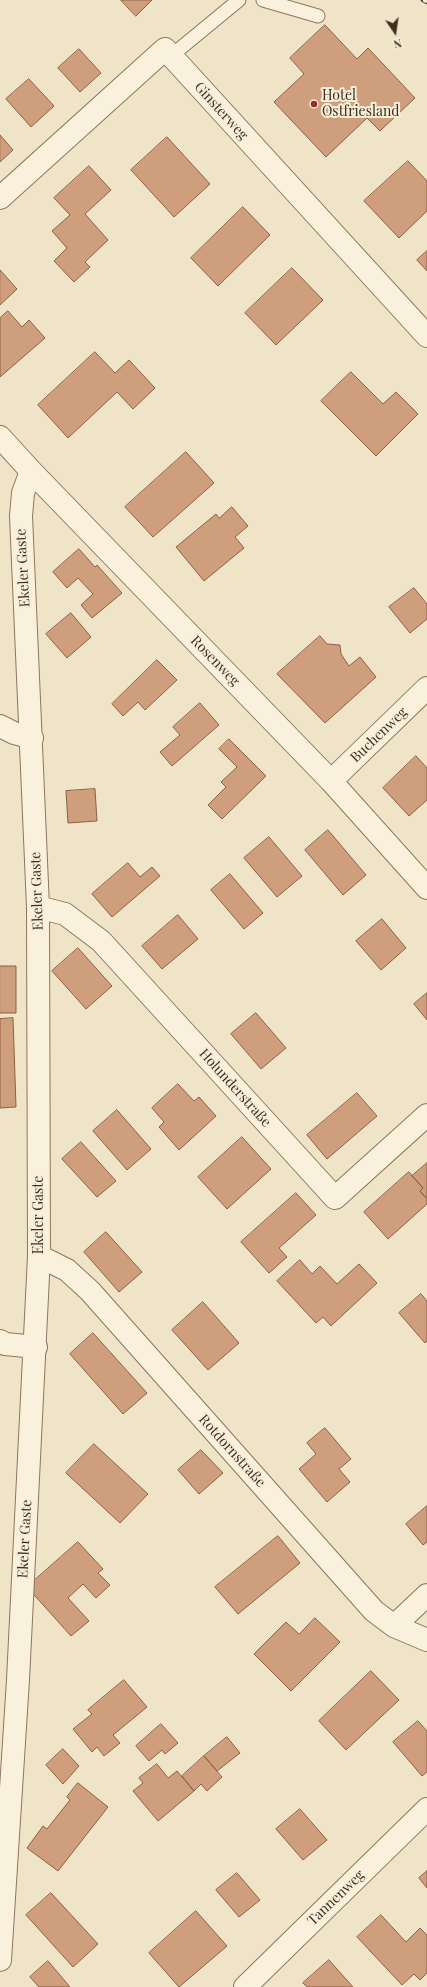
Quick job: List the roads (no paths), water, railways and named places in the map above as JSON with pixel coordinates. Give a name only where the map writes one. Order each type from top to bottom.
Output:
[{"type":"street","points":[[0,198],[165,49],[171,56]]},
{"type":"street","name":"Ginsterweg","points":[[171,56],[427,336]]},
{"type":"street","name":"Rosenweg","points":[[0,437],[31,471],[331,781],[427,888]]},
{"type":"street","name":"Ekeler Gaste","points":[[0,1960],[40,1256],[38,907],[32,738],[21,516],[23,493],[31,471]]},
{"type":"street","name":"Buchenweg","points":[[331,781],[427,688]]},
{"type":"street","points":[[0,726],[14,734],[32,738]]},
{"type":"street","name":"Holunderstraße","points":[[38,907],[65,914],[101,941],[335,1198],[427,1115]]},
{"type":"street","name":"Rotdornstraße","points":[[40,1256],[67,1270],[90,1291],[374,1611],[394,1626],[427,1640]]},
{"type":"street","points":[[0,1341],[6,1344],[36,1347]]},
{"type":"street","points":[[394,1626],[427,1595]]},
{"type":"street","name":"Tannenweg","points":[[245,1987],[427,1809]]},
{"type":"lane","points":[[171,56],[239,0]]},
{"type":"lane","points":[[264,0],[318,16]]},
{"type":"railway","points":[[423,0],[427,2]]},
{"type":"place","name":"Hotel Ostfriesland","points":[[314,104]]}]
